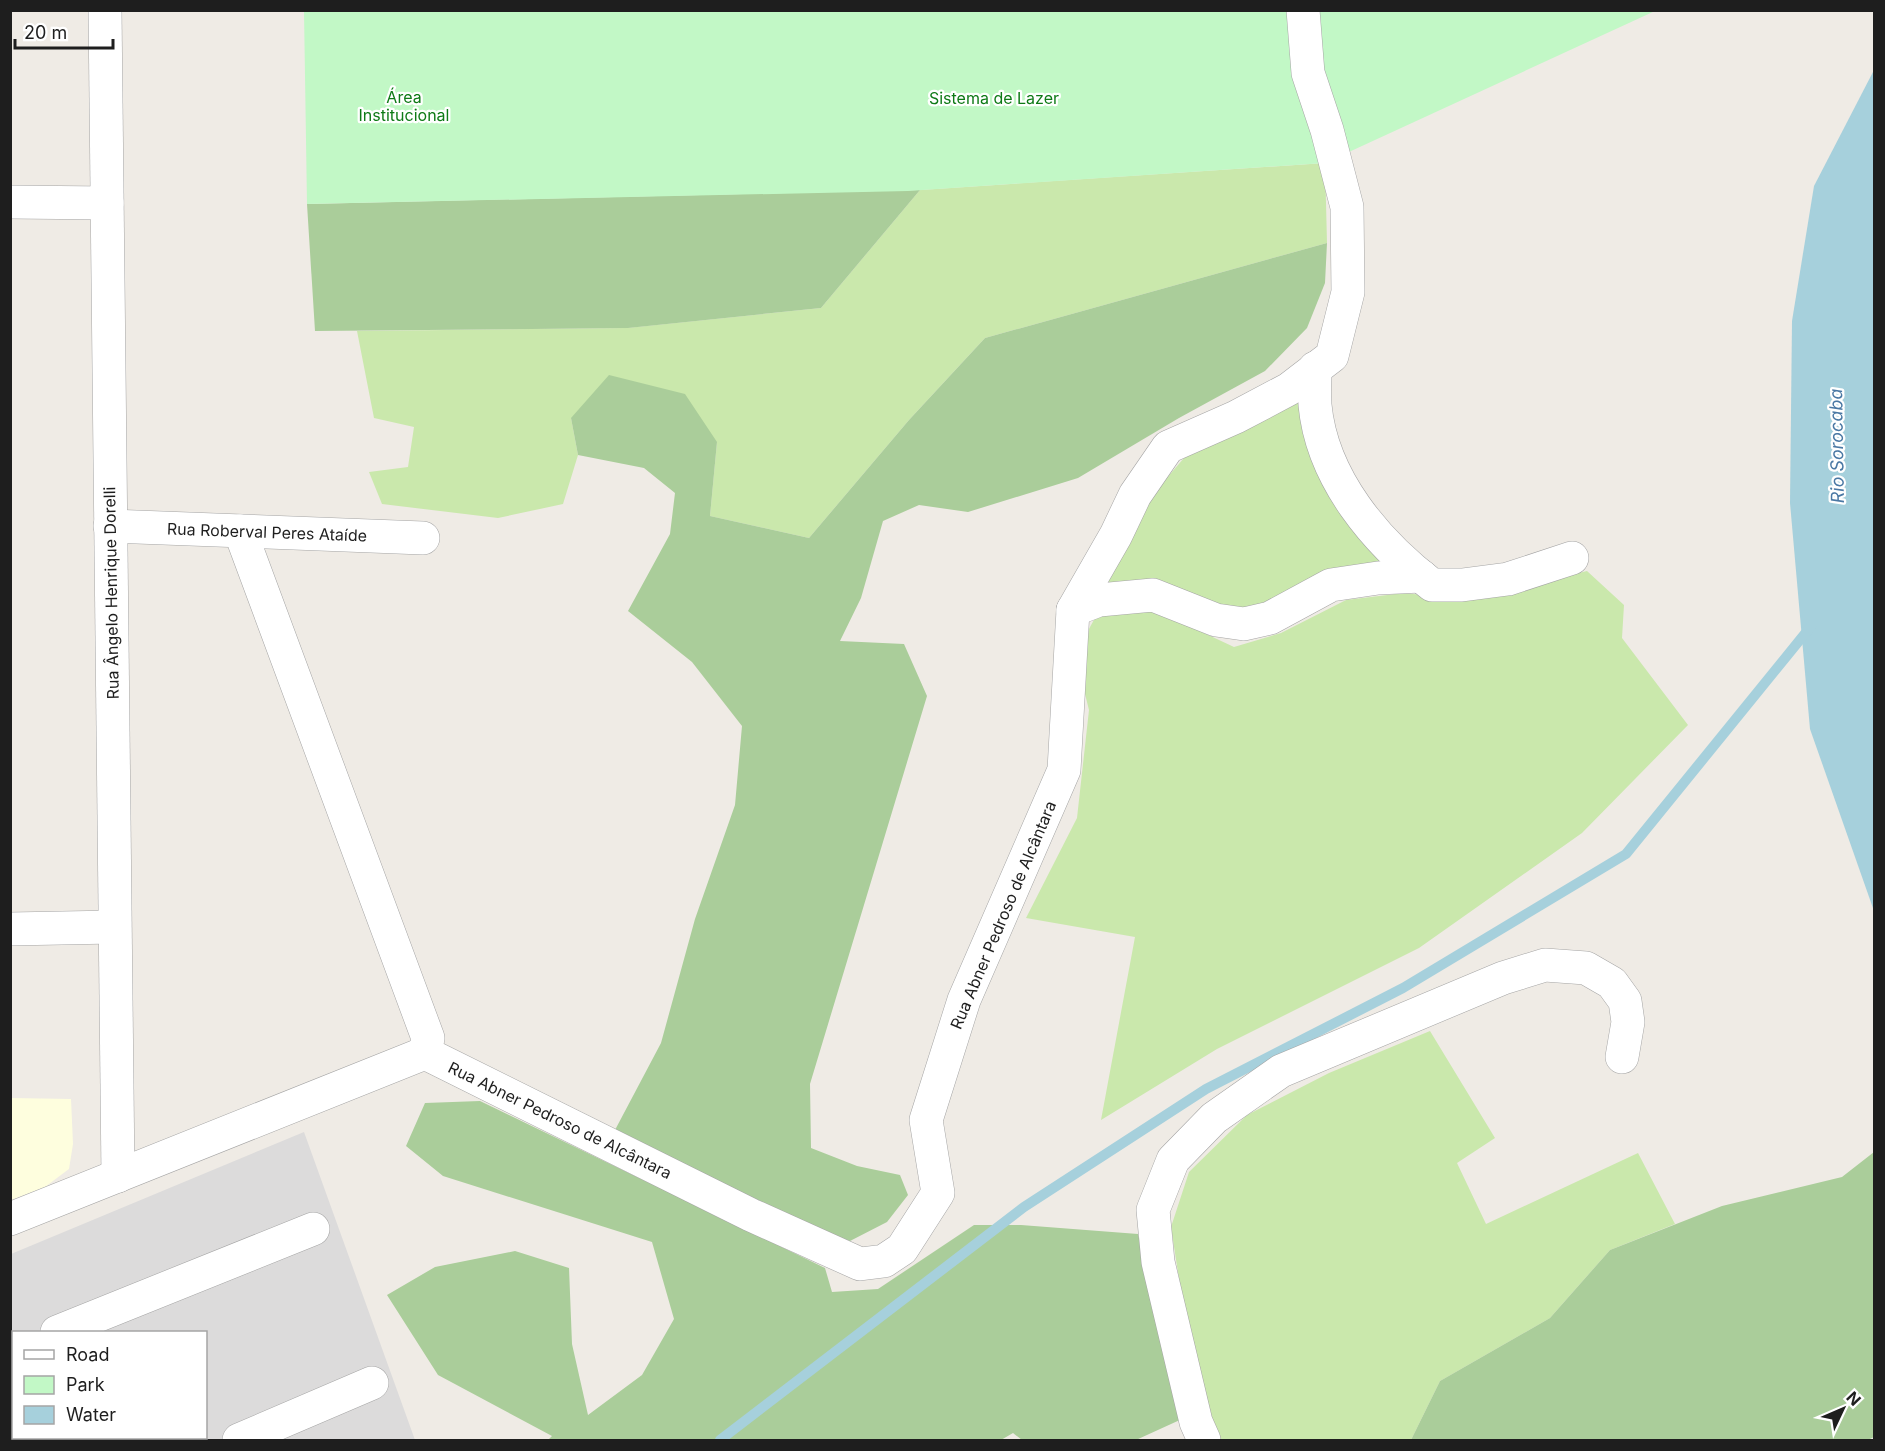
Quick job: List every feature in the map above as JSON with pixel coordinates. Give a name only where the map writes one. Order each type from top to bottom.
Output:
[{"type":"street","name":"Rua Ângelo Henrique Dorelli","points":[[105,10],[118,1176]]},
{"type":"street","name":"Rua Abner Pedroso de Alcântara","points":[[425,1053],[751,1215],[860,1264],[884,1261],[902,1249],[938,1193],[926,1120],[964,1000],[1064,770],[1073,610],[1116,535],[1135,495],[1168,447],[1247,412],[1288,389],[1332,356],[1348,291],[1347,207],[1327,130],[1308,73],[1303,10]]},
{"type":"street","points":[[10,202],[107,203]]},
{"type":"street","points":[[1315,369],[1315,406],[1323,441],[1333,468],[1351,500],[1376,534],[1401,560],[1432,585],[1508,579],[1572,558]]},
{"type":"street","name":"Rua Roberval Peres Ataíde","points":[[110,526],[423,538]]},
{"type":"street","points":[[10,1219],[425,1053],[428,1038],[240,531]]},
{"type":"street","points":[[1073,610],[1099,600],[1153,595],[1216,620],[1244,624],[1270,618],[1331,585],[1421,576]]},
{"type":"street","points":[[10,929],[114,927]]},
{"type":"street","points":[[1204,1440],[1196,1422],[1158,1262],[1153,1210],[1173,1160],[1214,1118],[1281,1071],[1503,978],[1545,965],[1586,968],[1612,983],[1625,1001],[1628,1022],[1622,1057]]},
{"type":"street","points":[[59,1331],[313,1229]]},
{"type":"street","points":[[239,1440],[372,1383]]},
{"type":"shaded area","points":[[11,1098],[71,1099],[73,1144],[69,1169],[45,1187],[11,1200]]},
{"type":"shaded area","points":[[304,1132],[415,1440],[11,1440],[11,1254]]},
{"type":"green space","points":[[304,11],[1655,11],[1325,163],[908,191],[307,204]]},
{"type":"green space","points":[[1325,163],[1327,243],[985,338],[909,420],[809,538],[710,516],[717,442],[571,418],[578,455],[563,504],[498,518],[382,504],[369,472],[408,467],[414,427],[374,418],[357,331],[627,328],[821,308],[920,190]]},
{"type":"green space","points":[[920,190],[821,308],[628,328],[315,331],[307,204]]},
{"type":"green space","points":[[1327,243],[1325,283],[1307,328],[1265,371],[1179,418],[1078,478],[968,512],[919,505],[883,521],[861,598],[840,641],[904,644],[927,696],[810,1084],[811,1148],[857,1166],[900,1175],[908,1195],[887,1222],[850,1241],[820,1234],[615,1130],[661,1043],[695,919],[735,805],[742,726],[692,662],[628,611],[670,534],[675,493],[644,468],[578,455],[571,418],[609,375],[685,394],[717,442],[710,516],[809,538],[909,420],[985,338]]},
{"type":"green space","points":[[1305,388],[1396,570],[1248,615],[1092,595],[1145,503],[1191,450]]},
{"type":"green space","points":[[1587,571],[1624,605],[1622,638],[1688,725],[1582,833],[1419,948],[1217,1049],[1101,1120],[1135,937],[1026,918],[1077,818],[1089,710],[1075,654],[1095,618],[1142,604],[1234,647],[1281,633],[1346,600],[1404,593],[1469,600]]},
{"type":"green space","points":[[1430,1031],[1495,1138],[1457,1163],[1486,1224],[1638,1153],[1675,1224],[1610,1250],[1550,1318],[1440,1381],[1411,1440],[1219,1440],[1206,1408],[1187,1331],[1171,1227],[1189,1172],[1247,1115],[1329,1073]]},
{"type":"green space","points":[[480,1101],[825,1268],[832,1292],[878,1289],[974,1225],[1021,1225],[1138,1234],[1182,1419],[1136,1440],[1022,1440],[1013,1433],[1001,1440],[548,1440],[552,1436],[438,1375],[387,1295],[435,1267],[515,1251],[569,1268],[572,1344],[588,1415],[642,1375],[674,1319],[652,1242],[443,1176],[406,1146],[425,1103]]},
{"type":"green space","points":[[1874,1152],[1874,1437],[1868,1440],[1411,1440],[1440,1381],[1550,1318],[1610,1250],[1722,1206],[1842,1177]]},
{"type":"water","name":"Rio Sorocaba","points":[[1874,70],[1874,911],[1810,729],[1790,503],[1792,321],[1814,186]]},
{"type":"waterway","points":[[720,1440],[1024,1207],[1206,1089],[1403,988],[1626,854],[1812,625]]},
{"type":"park label","name":"Sistema de Lazer","points":[[994,98]]},
{"type":"park label","name":"Área Institucional","points":[[404,106]]}]
